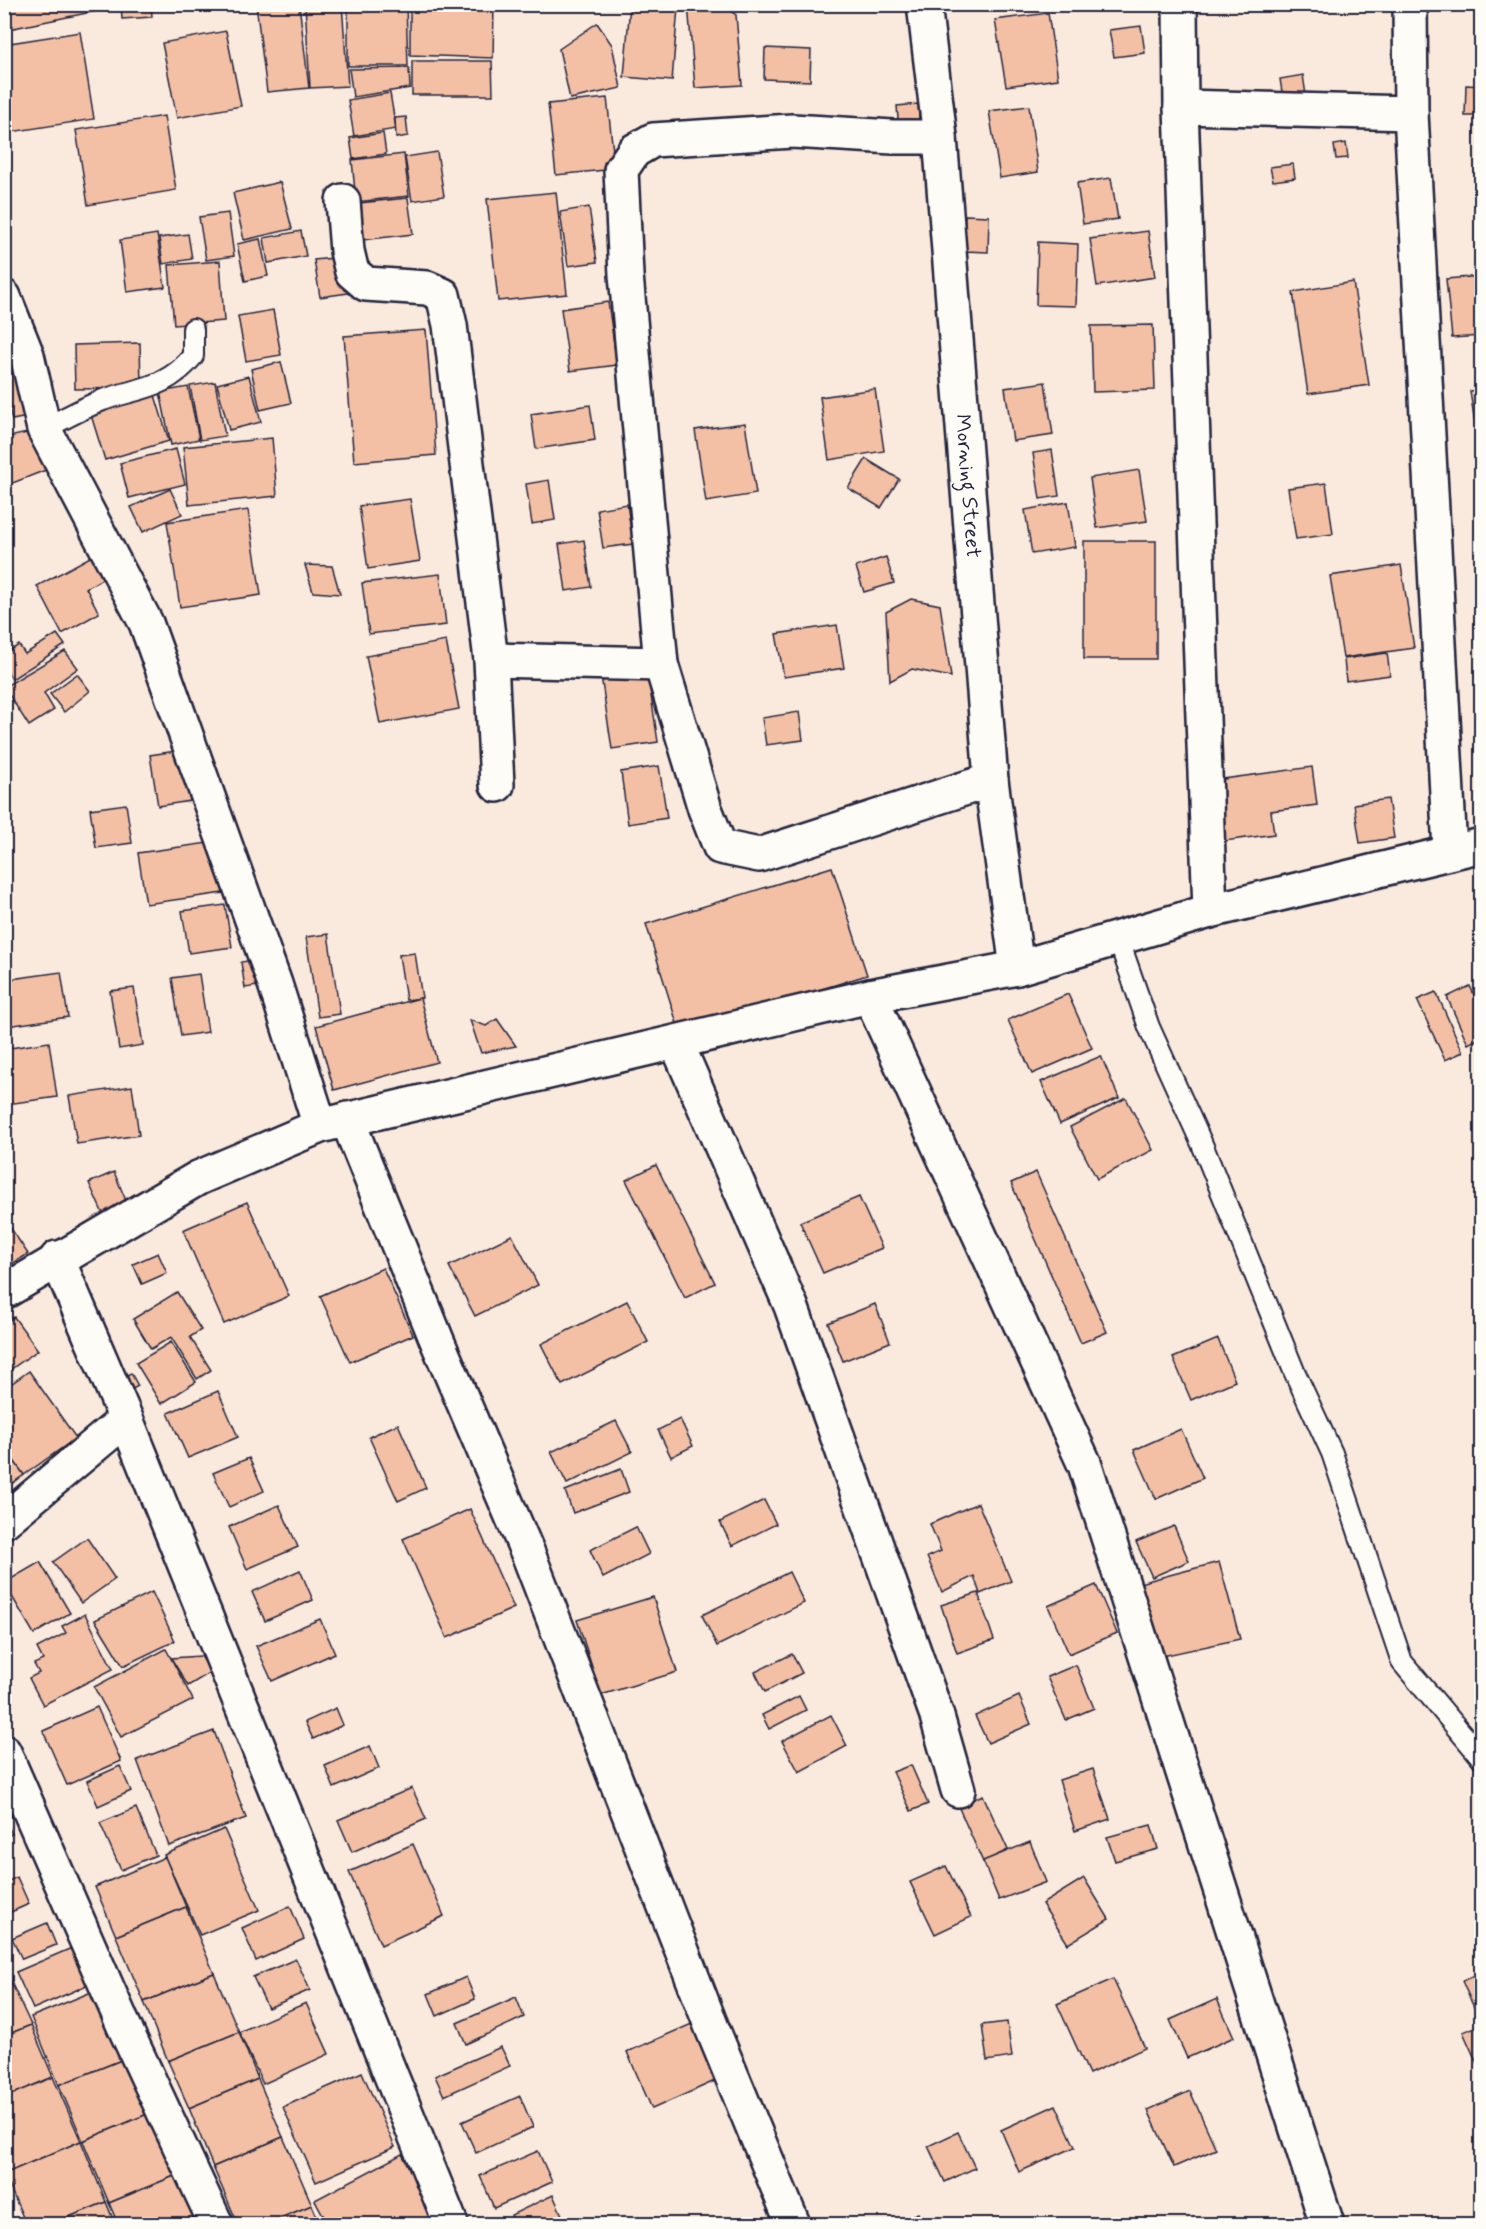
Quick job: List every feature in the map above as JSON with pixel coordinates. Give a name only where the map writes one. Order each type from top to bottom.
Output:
[{"type":"street","name":"Morning Street","points":[[924,4],[940,137],[991,780],[1017,968]]},
{"type":"street","points":[[1180,4],[1181,107],[1210,911]]},
{"type":"street","points":[[1410,4],[1411,113],[1450,851]]},
{"type":"street","points":[[1181,107],[1411,113]]},
{"type":"street","points":[[940,137],[893,137],[792,131],[681,136],[653,140],[634,151],[621,170],[626,275],[662,664],[705,809],[720,847],[759,855],[991,780]]},
{"type":"street","points":[[343,201],[347,251],[352,272],[366,284],[427,288],[443,295],[450,324],[490,660],[497,785]]},
{"type":"street","points":[[4,297],[27,355],[44,429],[146,623],[275,984],[333,1122],[442,1354],[529,1556],[712,2028],[793,2224]]},
{"type":"street","points":[[490,660],[662,664]]},
{"type":"street","points":[[4,1292],[57,1258],[198,1178],[333,1122],[677,1044],[870,996],[1017,968],[1210,911],[1482,845]]},
{"type":"street","points":[[870,996],[1085,1465],[1327,2224]]},
{"type":"street","points":[[677,1044],[791,1306],[936,1713],[958,1790]]},
{"type":"street","points":[[57,1258],[126,1419],[451,2224]]},
{"type":"street","points":[[4,1521],[126,1419]]},
{"type":"street","points":[[4,1752],[123,2024],[216,2224]]},
{"type":"lane","points":[[44,429],[102,400],[142,390],[179,373],[194,356],[193,329]]},
{"type":"lane","points":[[1118,938],[1149,1027],[1202,1144],[1294,1371],[1332,1453],[1402,1662],[1482,1758]]},
{"type":"building","points":[[4,4],[120,4],[121,6],[4,30]]},
{"type":"building","points":[[121,4],[151,4],[152,17],[122,19]]},
{"type":"building","points":[[256,4],[299,4],[309,88],[267,92]]},
{"type":"building","points":[[305,4],[342,4],[348,86],[310,88]]},
{"type":"building","points":[[348,4],[406,4],[408,66],[348,66]]},
{"type":"building","points":[[410,4],[494,4],[493,58],[410,55]]},
{"type":"building","points":[[630,4],[678,7],[672,81],[624,77]]},
{"type":"building","points":[[688,4],[721,4],[736,15],[742,85],[695,88]]},
{"type":"building","points":[[1048,13],[1058,79],[1006,86],[995,20]]},
{"type":"building","points":[[597,23],[612,45],[621,88],[570,99],[559,49]]},
{"type":"building","points":[[1141,26],[1145,53],[1114,57],[1109,30]]},
{"type":"building","points":[[226,31],[241,106],[177,118],[162,43]]},
{"type":"building","points":[[80,32],[94,119],[11,132],[4,89],[4,44]]},
{"type":"building","points":[[765,48],[811,50],[810,81],[764,79]]},
{"type":"building","points":[[412,61],[492,61],[493,95],[412,95]]},
{"type":"building","points":[[409,68],[410,88],[353,97],[349,69]]},
{"type":"building","points":[[1303,75],[1306,95],[1283,98],[1280,79]]},
{"type":"building","points":[[1466,85],[1482,86],[1482,116],[1465,116]]},
{"type":"building","points":[[390,93],[396,129],[354,136],[348,100]]},
{"type":"building","points":[[607,98],[615,169],[556,175],[548,104]]},
{"type":"building","points":[[918,104],[920,129],[899,131],[897,106]]},
{"type":"building","points":[[1029,106],[1038,172],[1000,178],[989,111]]},
{"type":"building","points":[[164,116],[176,190],[88,205],[76,130]]},
{"type":"building","points":[[406,117],[408,136],[396,138],[395,118]]},
{"type":"building","points":[[383,133],[386,154],[353,159],[350,138]]},
{"type":"building","points":[[1346,143],[1348,158],[1336,159],[1334,145]]},
{"type":"building","points":[[437,152],[444,196],[412,201],[405,157]]},
{"type":"building","points":[[404,154],[409,196],[356,202],[352,160]]},
{"type":"building","points":[[1293,164],[1295,178],[1273,181],[1270,167]]},
{"type":"building","points":[[1111,178],[1118,219],[1083,224],[1077,183]]},
{"type":"building","points":[[280,182],[292,229],[244,240],[233,193]]},
{"type":"building","points":[[556,192],[567,294],[498,301],[487,199]]},
{"type":"building","points":[[408,198],[413,234],[363,240],[359,203]]},
{"type":"building","points":[[589,207],[597,262],[568,266],[560,212]]},
{"type":"building","points":[[228,213],[234,256],[206,260],[199,217]]},
{"type":"building","points":[[965,215],[989,216],[988,252],[964,251]]},
{"type":"building","points":[[301,231],[306,256],[268,263],[264,238]]},
{"type":"building","points":[[1148,231],[1155,277],[1097,286],[1090,239]]},
{"type":"building","points":[[157,234],[165,287],[127,292],[120,240]]},
{"type":"building","points":[[188,234],[192,259],[163,264],[159,238]]},
{"type":"building","points":[[260,239],[268,276],[245,281],[237,244]]},
{"type":"building","points":[[1038,242],[1078,244],[1076,306],[1036,305]]},
{"type":"building","points":[[344,257],[348,293],[320,297],[314,260]]},
{"type":"building","points":[[220,261],[224,321],[174,325],[169,265]]},
{"type":"building","points":[[1482,276],[1482,336],[1452,338],[1446,279]]},
{"type":"building","points":[[1353,282],[1369,385],[1308,394],[1293,292]]},
{"type":"building","points":[[608,302],[617,365],[570,371],[561,309]]},
{"type":"building","points":[[273,310],[281,355],[246,361],[238,316]]},
{"type":"building","points":[[4,324],[37,415],[12,420],[4,385]]},
{"type":"building","points":[[1153,325],[1155,390],[1093,392],[1091,326]]},
{"type":"building","points":[[426,330],[436,455],[354,462],[344,336]]},
{"type":"building","points":[[140,343],[141,388],[75,389],[74,345]]},
{"type":"building","points":[[281,362],[291,403],[260,410],[251,369]]},
{"type":"building","points":[[249,376],[261,422],[229,430],[217,384]]},
{"type":"building","points":[[215,382],[225,436],[200,440],[190,386]]},
{"type":"building","points":[[1045,382],[1053,435],[1013,441],[1005,388]]},
{"type":"building","points":[[188,387],[199,439],[171,445],[160,392]]},
{"type":"building","points":[[875,389],[884,451],[829,460],[820,397]]},
{"type":"building","points":[[1482,389],[1482,429],[1476,430],[1470,391]]},
{"type":"building","points":[[154,392],[169,441],[105,460],[90,412]]},
{"type":"building","points":[[590,405],[595,440],[536,449],[531,414]]},
{"type":"building","points":[[745,423],[756,494],[706,502],[695,430]]},
{"type":"building","points":[[36,431],[56,466],[5,486],[4,438]]},
{"type":"building","points":[[272,438],[277,496],[189,505],[183,447]]},
{"type":"building","points":[[176,449],[185,484],[129,498],[120,463]]},
{"type":"building","points":[[1052,450],[1059,496],[1040,499],[1033,453]]},
{"type":"building","points":[[866,459],[899,479],[881,508],[848,488]]},
{"type":"building","points":[[1139,470],[1147,521],[1097,528],[1090,478]]},
{"type":"building","points":[[549,480],[555,520],[532,524],[526,484]]},
{"type":"building","points":[[1326,483],[1333,534],[1296,539],[1288,488]]},
{"type":"building","points":[[170,489],[182,514],[143,532],[131,507]]},
{"type":"building","points":[[410,499],[420,561],[368,569],[359,506]]},
{"type":"building","points":[[1068,502],[1075,547],[1032,554],[1025,510]]},
{"type":"building","points":[[627,504],[633,544],[603,548],[597,509]]},
{"type":"building","points":[[248,510],[261,595],[180,607],[167,522]]},
{"type":"building","points":[[584,540],[591,587],[566,591],[559,544]]},
{"type":"building","points":[[1084,541],[1156,541],[1156,659],[1084,659]]},
{"type":"building","points":[[92,556],[104,578],[86,588],[99,613],[62,634],[37,586]]},
{"type":"building","points":[[886,557],[894,583],[864,592],[856,567]]},
{"type":"building","points":[[305,565],[332,566],[340,594],[313,592]]},
{"type":"building","points":[[1401,565],[1414,648],[1343,658],[1330,576]]},
{"type":"building","points":[[440,574],[446,625],[369,634],[362,583]]},
{"type":"building","points":[[911,599],[940,605],[951,677],[912,669],[890,681],[886,612]]},
{"type":"building","points":[[837,625],[844,668],[784,677],[776,634]]},
{"type":"building","points":[[57,634],[65,645],[12,679],[4,667],[4,654],[19,645],[25,654]]},
{"type":"building","points":[[446,641],[459,709],[380,724],[366,656]]},
{"type":"building","points":[[65,651],[78,668],[44,693],[54,710],[29,726],[4,687]]},
{"type":"building","points":[[1387,653],[1390,675],[1346,681],[1344,659]]},
{"type":"building","points":[[647,669],[658,742],[612,749],[601,676]]},
{"type":"building","points":[[77,674],[90,691],[64,712],[50,694]]},
{"type":"building","points":[[799,712],[803,740],[766,745],[762,718]]},
{"type":"building","points":[[189,749],[197,800],[158,806],[150,755]]},
{"type":"building","points":[[659,766],[667,818],[628,824],[621,772]]},
{"type":"building","points":[[1312,767],[1317,805],[1271,811],[1274,834],[1225,841],[1216,780]]},
{"type":"building","points":[[1388,799],[1394,838],[1360,843],[1354,804]]},
{"type":"building","points":[[126,804],[132,843],[96,848],[90,809]]},
{"type":"building","points":[[215,842],[223,893],[146,904],[138,853]]},
{"type":"building","points":[[832,867],[867,975],[680,1033],[646,924]]},
{"type":"building","points":[[225,905],[232,947],[189,953],[182,911]]},
{"type":"building","points":[[328,934],[340,1014],[318,1017],[306,937]]},
{"type":"building","points":[[415,953],[422,998],[406,1000],[399,955]]},
{"type":"building","points":[[260,959],[264,985],[245,988],[241,962]]},
{"type":"building","points":[[61,972],[68,1017],[7,1026],[4,980]]},
{"type":"building","points":[[199,974],[208,1032],[181,1036],[172,978]]},
{"type":"building","points":[[1470,986],[1482,1012],[1482,1037],[1468,1044],[1447,997]]},
{"type":"building","points":[[134,988],[143,1045],[119,1049],[110,991]]},
{"type":"building","points":[[1436,992],[1463,1052],[1445,1060],[1417,1000]]},
{"type":"building","points":[[1068,994],[1092,1048],[1032,1074],[1008,1020]]},
{"type":"building","points":[[420,998],[437,1062],[334,1090],[316,1026]]},
{"type":"building","points":[[497,1019],[516,1046],[481,1053],[470,1020],[486,1026]]},
{"type":"building","points":[[49,1042],[57,1097],[7,1104],[4,1049]]},
{"type":"building","points":[[1101,1056],[1119,1098],[1060,1124],[1041,1082]]},
{"type":"building","points":[[132,1086],[139,1135],[77,1144],[69,1096]]},
{"type":"building","points":[[1126,1098],[1153,1150],[1097,1179],[1070,1127]]},
{"type":"building","points":[[656,1165],[715,1283],[685,1298],[626,1180]]},
{"type":"building","points":[[114,1172],[127,1203],[103,1214],[89,1183]]},
{"type":"building","points":[[1036,1172],[1107,1332],[1081,1343],[1011,1183]]},
{"type":"building","points":[[859,1197],[882,1248],[823,1273],[800,1222]]},
{"type":"building","points":[[247,1202],[289,1296],[224,1324],[183,1230]]},
{"type":"building","points":[[4,1218],[28,1254],[4,1269]]},
{"type":"building","points":[[512,1235],[538,1285],[475,1316],[449,1266]]},
{"type":"building","points":[[158,1253],[167,1273],[142,1284],[133,1264]]},
{"type":"building","points":[[383,1268],[413,1335],[350,1362],[320,1296]]},
{"type":"building","points":[[177,1292],[201,1330],[190,1337],[211,1370],[197,1379],[171,1337],[151,1349],[133,1319]]},
{"type":"building","points":[[627,1301],[648,1342],[562,1385],[541,1344]]},
{"type":"building","points":[[875,1304],[890,1342],[843,1361],[828,1323]]},
{"type":"building","points":[[14,1317],[38,1350],[4,1374],[4,1324]]},
{"type":"building","points":[[1218,1339],[1235,1381],[1191,1400],[1173,1358]]},
{"type":"building","points":[[171,1342],[196,1382],[161,1404],[136,1363]]},
{"type":"building","points":[[29,1371],[76,1438],[24,1475],[4,1447],[4,1389]]},
{"type":"building","points":[[131,1373],[138,1386],[124,1394],[117,1380]]},
{"type":"building","points":[[218,1391],[238,1437],[188,1458],[168,1413]]},
{"type":"building","points":[[680,1419],[693,1446],[671,1457],[658,1430]]},
{"type":"building","points":[[616,1421],[632,1452],[567,1484],[551,1452]]},
{"type":"building","points":[[398,1424],[426,1488],[398,1501],[369,1437]]},
{"type":"building","points":[[1181,1429],[1203,1478],[1156,1499],[1134,1450]]},
{"type":"building","points":[[4,1447],[24,1475],[4,1489]]},
{"type":"building","points":[[249,1458],[264,1491],[229,1507],[213,1473]]},
{"type":"building","points":[[621,1469],[629,1492],[573,1513],[565,1491]]},
{"type":"building","points":[[764,1500],[776,1524],[732,1546],[720,1522]]},
{"type":"building","points":[[978,1503],[1011,1581],[980,1594],[974,1576],[942,1592],[927,1557],[941,1551],[930,1524]]},
{"type":"building","points":[[279,1505],[298,1547],[247,1569],[229,1527]]},
{"type":"building","points":[[470,1509],[514,1608],[447,1638],[403,1539]]},
{"type":"building","points":[[1174,1526],[1189,1561],[1152,1577],[1136,1542]]},
{"type":"building","points":[[636,1527],[649,1554],[603,1578],[590,1550]]},
{"type":"building","points":[[87,1538],[115,1579],[81,1603],[53,1562]]},
{"type":"building","points":[[40,1562],[70,1613],[34,1634],[4,1583]]},
{"type":"building","points":[[1219,1562],[1240,1639],[1158,1657],[1128,1586]]},
{"type":"building","points":[[300,1570],[313,1600],[265,1621],[252,1592]]},
{"type":"building","points":[[789,1572],[804,1603],[717,1646],[702,1615]]},
{"type":"building","points":[[1096,1585],[1117,1633],[1069,1654],[1048,1606]]},
{"type":"building","points":[[152,1592],[175,1641],[123,1666],[95,1620]]},
{"type":"building","points":[[978,1593],[994,1640],[957,1653],[941,1605]]},
{"type":"building","points":[[653,1597],[677,1672],[601,1695],[577,1620]]},
{"type":"building","points":[[85,1614],[113,1669],[43,1705],[29,1678],[39,1673],[34,1664],[43,1660],[37,1648],[66,1633],[62,1626]]},
{"type":"building","points":[[320,1619],[335,1653],[272,1681],[256,1646]]},
{"type":"building","points":[[166,1649],[193,1700],[121,1737],[94,1687]]},
{"type":"building","points":[[792,1654],[802,1673],[765,1692],[755,1672]]},
{"type":"building","points":[[201,1656],[211,1672],[188,1686],[171,1658]]},
{"type":"building","points":[[1076,1665],[1094,1708],[1066,1720],[1047,1677]]},
{"type":"building","points":[[799,1696],[806,1710],[769,1729],[762,1715]]},
{"type":"building","points":[[1019,1696],[1031,1724],[988,1743],[975,1716]]},
{"type":"building","points":[[97,1707],[121,1761],[67,1785],[43,1731]]},
{"type":"building","points":[[336,1708],[343,1725],[313,1739],[305,1722]]},
{"type":"building","points":[[831,1715],[847,1746],[799,1772],[782,1741]]},
{"type":"building","points":[[214,1731],[246,1818],[169,1846],[137,1760]]},
{"type":"building","points":[[370,1746],[379,1768],[334,1788],[325,1766]]},
{"type":"building","points":[[911,1765],[928,1804],[911,1811],[893,1772]]},
{"type":"building","points":[[120,1766],[131,1791],[98,1806],[87,1781]]},
{"type":"building","points":[[1093,1769],[1110,1819],[1075,1831],[1059,1780]]},
{"type":"building","points":[[412,1788],[426,1819],[352,1852],[338,1820]]},
{"type":"building","points":[[983,1795],[1008,1850],[983,1862],[958,1806]]},
{"type":"building","points":[[136,1808],[156,1855],[121,1870],[100,1823]]},
{"type":"building","points":[[4,1818],[12,1834],[4,1837]]},
{"type":"building","points":[[1151,1825],[1158,1849],[1115,1861],[1107,1837]]},
{"type":"building","points":[[224,1829],[259,1910],[200,1935],[164,1855]]},
{"type":"building","points":[[1030,1842],[1046,1882],[999,1900],[983,1861]]},
{"type":"building","points":[[413,1844],[444,1916],[381,1945],[349,1872]]},
{"type":"building","points":[[165,1857],[186,1907],[116,1936],[95,1887]]},
{"type":"building","points":[[946,1866],[971,1917],[935,1934],[910,1882]]},
{"type":"building","points":[[17,1877],[29,1904],[4,1915],[4,1883]]},
{"type":"building","points":[[1084,1878],[1109,1919],[1068,1944],[1042,1904]]},
{"type":"building","points":[[290,1906],[304,1939],[256,1961],[242,1928]]},
{"type":"building","points":[[186,1907],[214,1973],[144,2002],[116,1936]]},
{"type":"building","points":[[47,1923],[56,1945],[22,1959],[12,1938]]},
{"type":"building","points":[[74,1947],[90,1984],[33,2009],[16,1972]]},
{"type":"building","points":[[296,1959],[310,1990],[268,2008],[253,1977]]},
{"type":"building","points":[[4,1967],[31,2025],[4,2036]]},
{"type":"building","points":[[1482,1972],[1482,2021],[1480,2021],[1462,1981]]},
{"type":"building","points":[[214,1973],[239,2032],[168,2061],[144,2002]]},
{"type":"building","points":[[466,1977],[475,1999],[437,2016],[428,1994]]},
{"type":"building","points":[[1113,1979],[1145,2048],[1089,2074],[1057,2004]]},
{"type":"building","points":[[106,1986],[134,2055],[59,2085],[31,2017]]},
{"type":"building","points":[[516,1997],[524,2017],[466,2044],[457,2023]]},
{"type":"building","points":[[1217,1999],[1234,2037],[1187,2058],[1170,2020]]},
{"type":"building","points":[[306,2003],[329,2054],[263,2084],[239,2032]]},
{"type":"building","points":[[701,2020],[726,2076],[652,2109],[627,2052]]},
{"type":"building","points":[[1007,2022],[1012,2057],[987,2061],[982,2025]]},
{"type":"building","points":[[1482,2024],[1482,2061],[1477,2063],[1463,2032]]},
{"type":"building","points":[[31,2025],[53,2077],[4,2098],[4,2036]]},
{"type":"building","points":[[239,2032],[258,2079],[189,2108],[168,2061]]},
{"type":"building","points":[[501,2047],[510,2066],[444,2096],[435,2076]]},
{"type":"building","points":[[134,2055],[157,2110],[83,2141],[59,2085]]},
{"type":"building","points":[[362,2072],[395,2147],[316,2182],[283,2107]]},
{"type":"building","points":[[53,2077],[81,2141],[4,2174],[4,2098]]},
{"type":"building","points":[[258,2079],[283,2137],[213,2167],[189,2108]]},
{"type":"building","points":[[1190,2091],[1216,2149],[1174,2167],[1148,2110]]},
{"type":"building","points":[[520,2096],[533,2127],[476,2153],[462,2122]]},
{"type":"building","points":[[1056,2105],[1075,2147],[1019,2172],[1001,2130]]},
{"type":"building","points":[[157,2110],[184,2172],[109,2203],[83,2141]]},
{"type":"building","points":[[958,2132],[975,2168],[945,2182],[928,2146]]},
{"type":"building","points":[[283,2137],[312,2205],[266,2224],[238,2224],[213,2167]]},
{"type":"building","points":[[81,2141],[106,2202],[52,2224],[26,2224],[4,2174]]},
{"type":"building","points":[[538,2151],[552,2182],[494,2208],[480,2176]]},
{"type":"building","points":[[402,2154],[435,2218],[423,2224],[328,2224],[315,2200]]},
{"type":"building","points":[[184,2172],[206,2224],[118,2224],[109,2203]]},
{"type":"building","points":[[553,2195],[566,2224],[515,2224],[511,2215]]},
{"type":"building","points":[[106,2202],[115,2224],[52,2224]]},
{"type":"building","points":[[312,2205],[320,2224],[266,2224]]},
{"type":"building","points":[[918,2213],[923,2224],[892,2224]]}]
